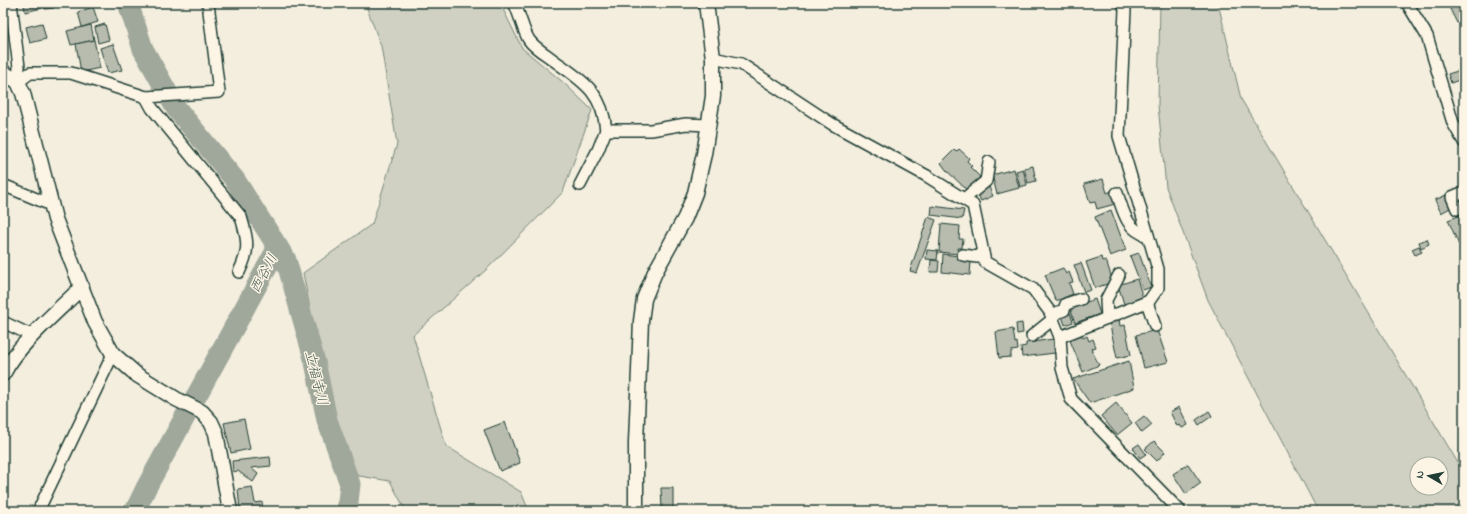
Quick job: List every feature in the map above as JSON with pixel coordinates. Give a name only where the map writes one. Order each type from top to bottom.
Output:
[{"type":"street","points":[[11,3],[19,67],[18,82],[55,219],[95,322],[113,354],[137,375],[176,399],[202,412],[211,422],[216,433],[230,511]]},
{"type":"street","points":[[18,82],[30,73],[71,73],[146,97],[219,92],[208,3]]},
{"type":"street","points":[[514,3],[529,40],[564,68],[582,79],[592,92],[604,114],[606,130],[598,150],[580,185]]},
{"type":"street","points":[[636,511],[636,442],[641,321],[644,299],[655,272],[685,218],[695,193],[713,96],[713,58],[706,3]]},
{"type":"street","points":[[1060,337],[1147,302],[1158,288],[1158,268],[1119,136],[1126,10],[1123,3]]},
{"type":"street","points":[[1407,3],[1427,36],[1453,123],[1464,142]]},
{"type":"street","points":[[713,58],[741,64],[832,124],[927,176],[973,205],[986,262],[1034,289],[1052,317],[1060,337],[1062,368],[1071,399],[1180,511]]},
{"type":"street","points":[[3,72],[18,82]]},
{"type":"street","points":[[146,97],[152,108],[240,217],[246,234],[247,256],[239,272]]},
{"type":"street","points":[[606,130],[651,130],[686,124],[708,125]]},
{"type":"street","points":[[964,199],[986,181],[989,162]]},
{"type":"street","points":[[3,185],[51,205]]},
{"type":"street","points":[[1457,209],[1452,197],[1464,192]]},
{"type":"street","points":[[1117,193],[1126,220],[1137,232],[1148,236]]},
{"type":"street","points":[[963,254],[977,257],[983,254]]},
{"type":"street","points":[[1107,318],[1106,300],[1119,276]]},
{"type":"street","points":[[3,374],[8,365],[33,336],[82,287]]},
{"type":"street","points":[[1032,336],[1052,317],[1064,310],[1066,304],[1080,299]]},
{"type":"street","points":[[1147,302],[1155,326]]},
{"type":"street","points":[[3,322],[33,336]]},
{"type":"street","points":[[38,511],[113,354]]},
{"type":"shaded area","points":[[365,3],[500,3],[522,48],[564,83],[592,110],[563,192],[487,269],[413,335],[446,446],[521,492],[529,511],[406,511],[390,481],[347,474],[331,415],[303,273],[372,224],[397,144],[381,46]]},
{"type":"shaded area","points":[[1160,3],[1218,3],[1241,99],[1464,473],[1464,511],[1318,511],[1208,300],[1166,187],[1158,105]]},
{"type":"building","points":[[24,3],[41,3],[42,8],[25,12]]},
{"type":"building","points":[[44,3],[53,3],[54,8],[45,9]]},
{"type":"building","points":[[1447,3],[1464,3],[1464,20],[1457,23]]},
{"type":"building","points":[[93,7],[98,22],[82,27],[78,12]]},
{"type":"building","points":[[42,23],[46,39],[30,43],[26,27]]},
{"type":"building","points":[[105,24],[109,40],[98,43],[95,27]]},
{"type":"building","points":[[91,25],[94,40],[71,45],[67,31]]},
{"type":"building","points":[[94,40],[100,68],[81,72],[76,44]]},
{"type":"building","points":[[113,44],[122,70],[108,73],[100,48]]},
{"type":"building","points":[[1464,69],[1464,78],[1451,83],[1448,74]]},
{"type":"building","points":[[959,149],[969,158],[967,161],[972,166],[970,167],[980,177],[967,190],[947,171],[941,163],[954,150],[956,152]]},
{"type":"building","points":[[1033,166],[1036,181],[1028,183],[1024,168]]},
{"type":"building","points":[[1014,169],[1019,188],[997,194],[992,175]]},
{"type":"building","points":[[1023,169],[1027,185],[1020,187],[1016,171]]},
{"type":"building","points":[[1103,179],[1107,193],[1111,191],[1115,204],[1097,209],[1095,202],[1090,203],[1084,184]]},
{"type":"building","points":[[989,187],[993,196],[981,201],[977,192]]},
{"type":"building","points":[[1446,195],[1452,207],[1441,213],[1435,200]]},
{"type":"building","points":[[932,206],[964,210],[962,219],[931,215]]},
{"type":"building","points":[[1111,210],[1126,250],[1110,256],[1095,217]]},
{"type":"building","points":[[1464,214],[1464,243],[1459,245],[1448,220]]},
{"type":"building","points":[[928,217],[936,220],[917,273],[910,271]]},
{"type":"building","points":[[941,224],[960,226],[959,239],[963,239],[962,248],[958,248],[958,254],[939,252]]},
{"type":"building","points":[[1427,239],[1429,244],[1421,248],[1419,242]]},
{"type":"building","points":[[1419,246],[1422,252],[1415,255],[1412,249]]},
{"type":"building","points":[[927,250],[938,251],[937,260],[926,259]]},
{"type":"building","points":[[1139,253],[1151,287],[1143,290],[1130,256]]},
{"type":"building","points":[[943,254],[965,257],[971,261],[970,275],[942,272]]},
{"type":"building","points":[[1101,257],[1102,261],[1106,260],[1113,282],[1095,288],[1086,262]]},
{"type":"building","points":[[931,260],[939,261],[938,272],[930,272]]},
{"type":"building","points":[[1081,263],[1091,290],[1084,292],[1074,265]]},
{"type":"building","points":[[1063,268],[1066,274],[1069,272],[1073,282],[1069,283],[1073,294],[1056,301],[1045,275]]},
{"type":"building","points":[[1137,279],[1143,298],[1124,304],[1118,285]]},
{"type":"building","points":[[1095,299],[1100,314],[1075,323],[1070,308]]},
{"type":"building","points":[[1070,313],[1073,322],[1065,325],[1062,316]]},
{"type":"building","points":[[1119,319],[1120,326],[1125,325],[1131,355],[1117,358],[1109,321]]},
{"type":"building","points":[[1022,323],[1023,333],[1017,334],[1016,324]]},
{"type":"building","points":[[1013,329],[1015,343],[1017,342],[1018,350],[1011,351],[1011,357],[999,358],[996,332]]},
{"type":"building","points":[[1157,330],[1168,362],[1144,368],[1136,335]]},
{"type":"building","points":[[1080,333],[1083,338],[1087,336],[1089,341],[1093,339],[1096,347],[1091,349],[1099,365],[1083,372],[1069,338]]},
{"type":"building","points":[[1053,339],[1055,353],[1022,357],[1021,347],[1026,346],[1026,343]]},
{"type":"building","points":[[1129,361],[1134,388],[1090,403],[1073,379]]},
{"type":"building","points":[[1116,403],[1132,423],[1117,435],[1101,416]]},
{"type":"building","points":[[1179,407],[1188,425],[1182,428],[1180,425],[1177,426],[1170,412]]},
{"type":"building","points":[[1209,411],[1212,416],[1199,425],[1196,420]]},
{"type":"building","points":[[1144,416],[1152,425],[1142,433],[1135,423]]},
{"type":"building","points":[[244,419],[250,449],[231,453],[224,423]]},
{"type":"building","points":[[505,422],[520,463],[500,471],[484,430]]},
{"type":"building","points":[[1154,441],[1165,452],[1157,461],[1145,449]]},
{"type":"building","points":[[1139,444],[1146,454],[1140,458],[1133,448]]},
{"type":"building","points":[[270,457],[271,466],[251,468],[258,474],[253,482],[238,471],[233,472],[232,461]]},
{"type":"building","points":[[1188,464],[1201,483],[1186,494],[1173,474]]},
{"type":"building","points":[[252,487],[255,503],[262,502],[263,509],[240,511],[238,489]]},
{"type":"building","points":[[661,488],[673,488],[673,509],[662,509]]},
{"type":"waterway","name":"西谷川","points":[[128,3],[143,49],[176,108],[235,180],[286,260],[315,362],[327,420],[350,484],[347,511]]},
{"type":"waterway","name":"西谷川","points":[[135,511],[146,488],[278,247]]},
{"type":"water label","name":"立福寺川","points":[[317,378]]}]
